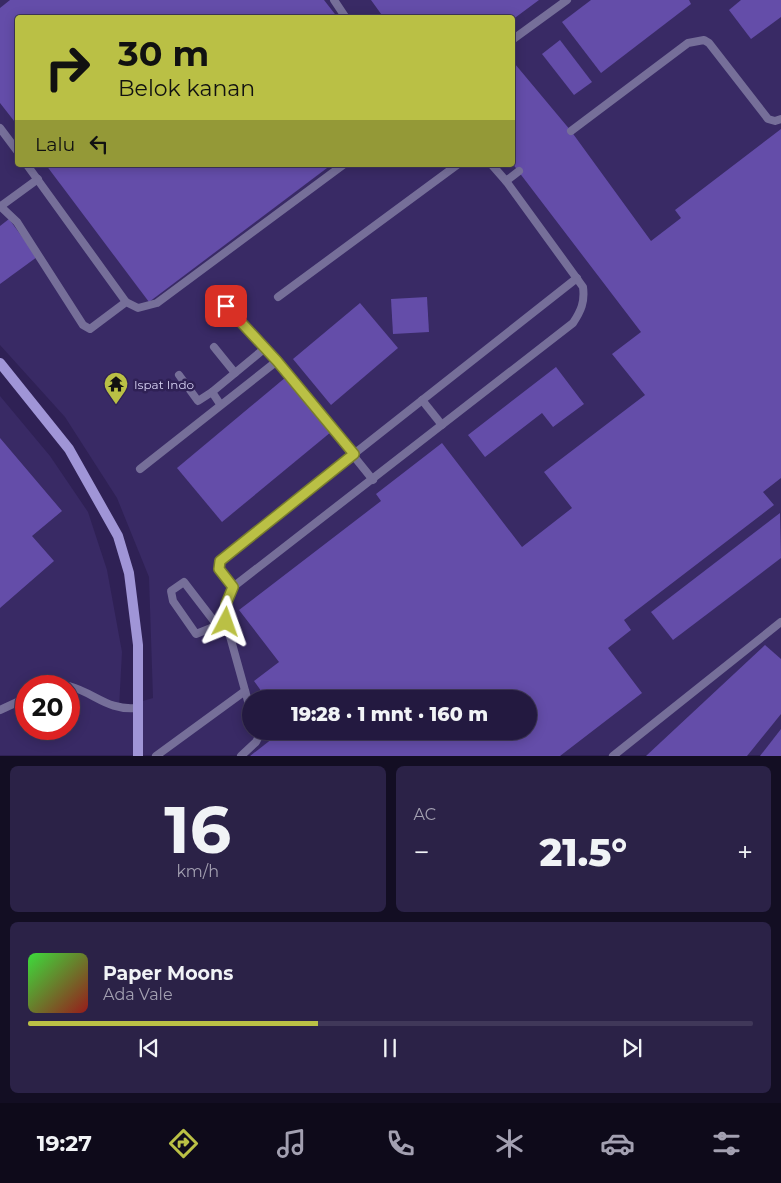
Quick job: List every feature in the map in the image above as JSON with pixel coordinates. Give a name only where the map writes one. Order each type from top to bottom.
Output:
[{"type":"street","points":[[0,363],[69,449],[118,536],[129,573],[138,645],[138,756]]},
{"type":"lane","points":[[334,0],[344,15]]},
{"type":"lane","points":[[515,38],[567,0]]},
{"type":"lane","points":[[571,131],[688,43],[704,40],[709,43],[768,119],[774,121],[781,119]]},
{"type":"lane","points":[[0,128],[15,148]]},
{"type":"lane","points":[[29,167],[126,302],[138,308],[156,303],[340,167]]},
{"type":"lane","points":[[278,297],[454,167]]},
{"type":"lane","points":[[245,690],[226,622],[226,604],[233,587],[573,323],[580,312],[585,298],[583,287],[494,167]]},
{"type":"lane","points":[[506,181],[519,172]]},
{"type":"lane","points":[[38,179],[0,206],[17,222],[86,328],[90,329],[126,302]]},
{"type":"lane","points":[[233,587],[219,569],[220,561],[577,278]]},
{"type":"lane","points":[[226,306],[277,361],[354,454],[373,480]]},
{"type":"lane","points":[[214,347],[235,373]]},
{"type":"lane","points":[[179,375],[198,401],[212,392],[264,348]]},
{"type":"lane","points":[[140,470],[220,404],[277,361]]},
{"type":"lane","points":[[212,392],[220,404]]},
{"type":"lane","points":[[422,400],[442,425]]},
{"type":"lane","points":[[216,625],[184,582],[171,591],[172,601],[196,634],[226,622]]},
{"type":"lane","points":[[613,756],[781,622]]},
{"type":"lane","points":[[80,691],[123,710],[138,708]]},
{"type":"lane","points":[[156,756],[242,693]]},
{"type":"lane","points":[[0,710],[15,703]]},
{"type":"lane","points":[[241,756],[257,740]]},
{"type":"shaded area","name":"Ispat Indo","points":[[0,0],[781,0],[781,755],[0,755],[0,396],[50,456],[88,512],[107,570],[122,652],[119,708],[153,698],[149,577],[117,498],[65,417],[0,345]]},
{"type":"building","points":[[10,0],[324,0],[336,15],[15,15],[15,122],[0,103],[0,8]]},
{"type":"building","points":[[371,0],[539,0],[515,18],[515,15],[382,15]]},
{"type":"building","points":[[591,0],[689,0],[691,4],[601,73],[562,22]]},
{"type":"building","points":[[741,0],[781,0],[781,17],[751,39],[729,10]]},
{"type":"building","points":[[560,40],[592,82],[574,95],[542,54]]},
{"type":"building","points":[[515,64],[571,131],[651,241],[681,218],[675,210],[781,129],[781,478],[763,492],[774,505],[624,620],[631,630],[608,648],[642,693],[560,756],[250,756],[270,740],[537,740],[537,690],[260,690],[254,681],[279,662],[239,610],[381,501],[376,494],[442,443],[522,547],[572,508],[544,472],[645,395],[612,354],[641,332],[515,167]]},
{"type":"building","points":[[48,167],[328,167],[149,302]]},
{"type":"building","points":[[9,219],[37,257],[0,284],[0,226]]},
{"type":"building","points":[[427,297],[429,332],[393,334],[391,299]]},
{"type":"building","points":[[360,303],[398,348],[331,405],[293,359]]},
{"type":"building","points":[[556,367],[584,404],[553,427],[542,413],[485,457],[468,435]]},
{"type":"building","points":[[286,377],[331,432],[222,522],[177,468]]},
{"type":"building","points":[[0,438],[62,511],[32,536],[54,561],[0,608]]},
{"type":"building","points":[[780,513],[781,558],[673,640],[651,612]]},
{"type":"building","points":[[765,645],[781,659],[781,714],[747,756],[646,756]]},
{"type":"building","points":[[781,729],[781,756],[760,756]]},
{"type":"place","name":"Ispat Indo","points":[[116,405]]},
{"type":"route","points":[[226,306],[277,361],[354,454],[220,561],[219,569],[233,587],[228,595],[226,604],[226,622]]}]
